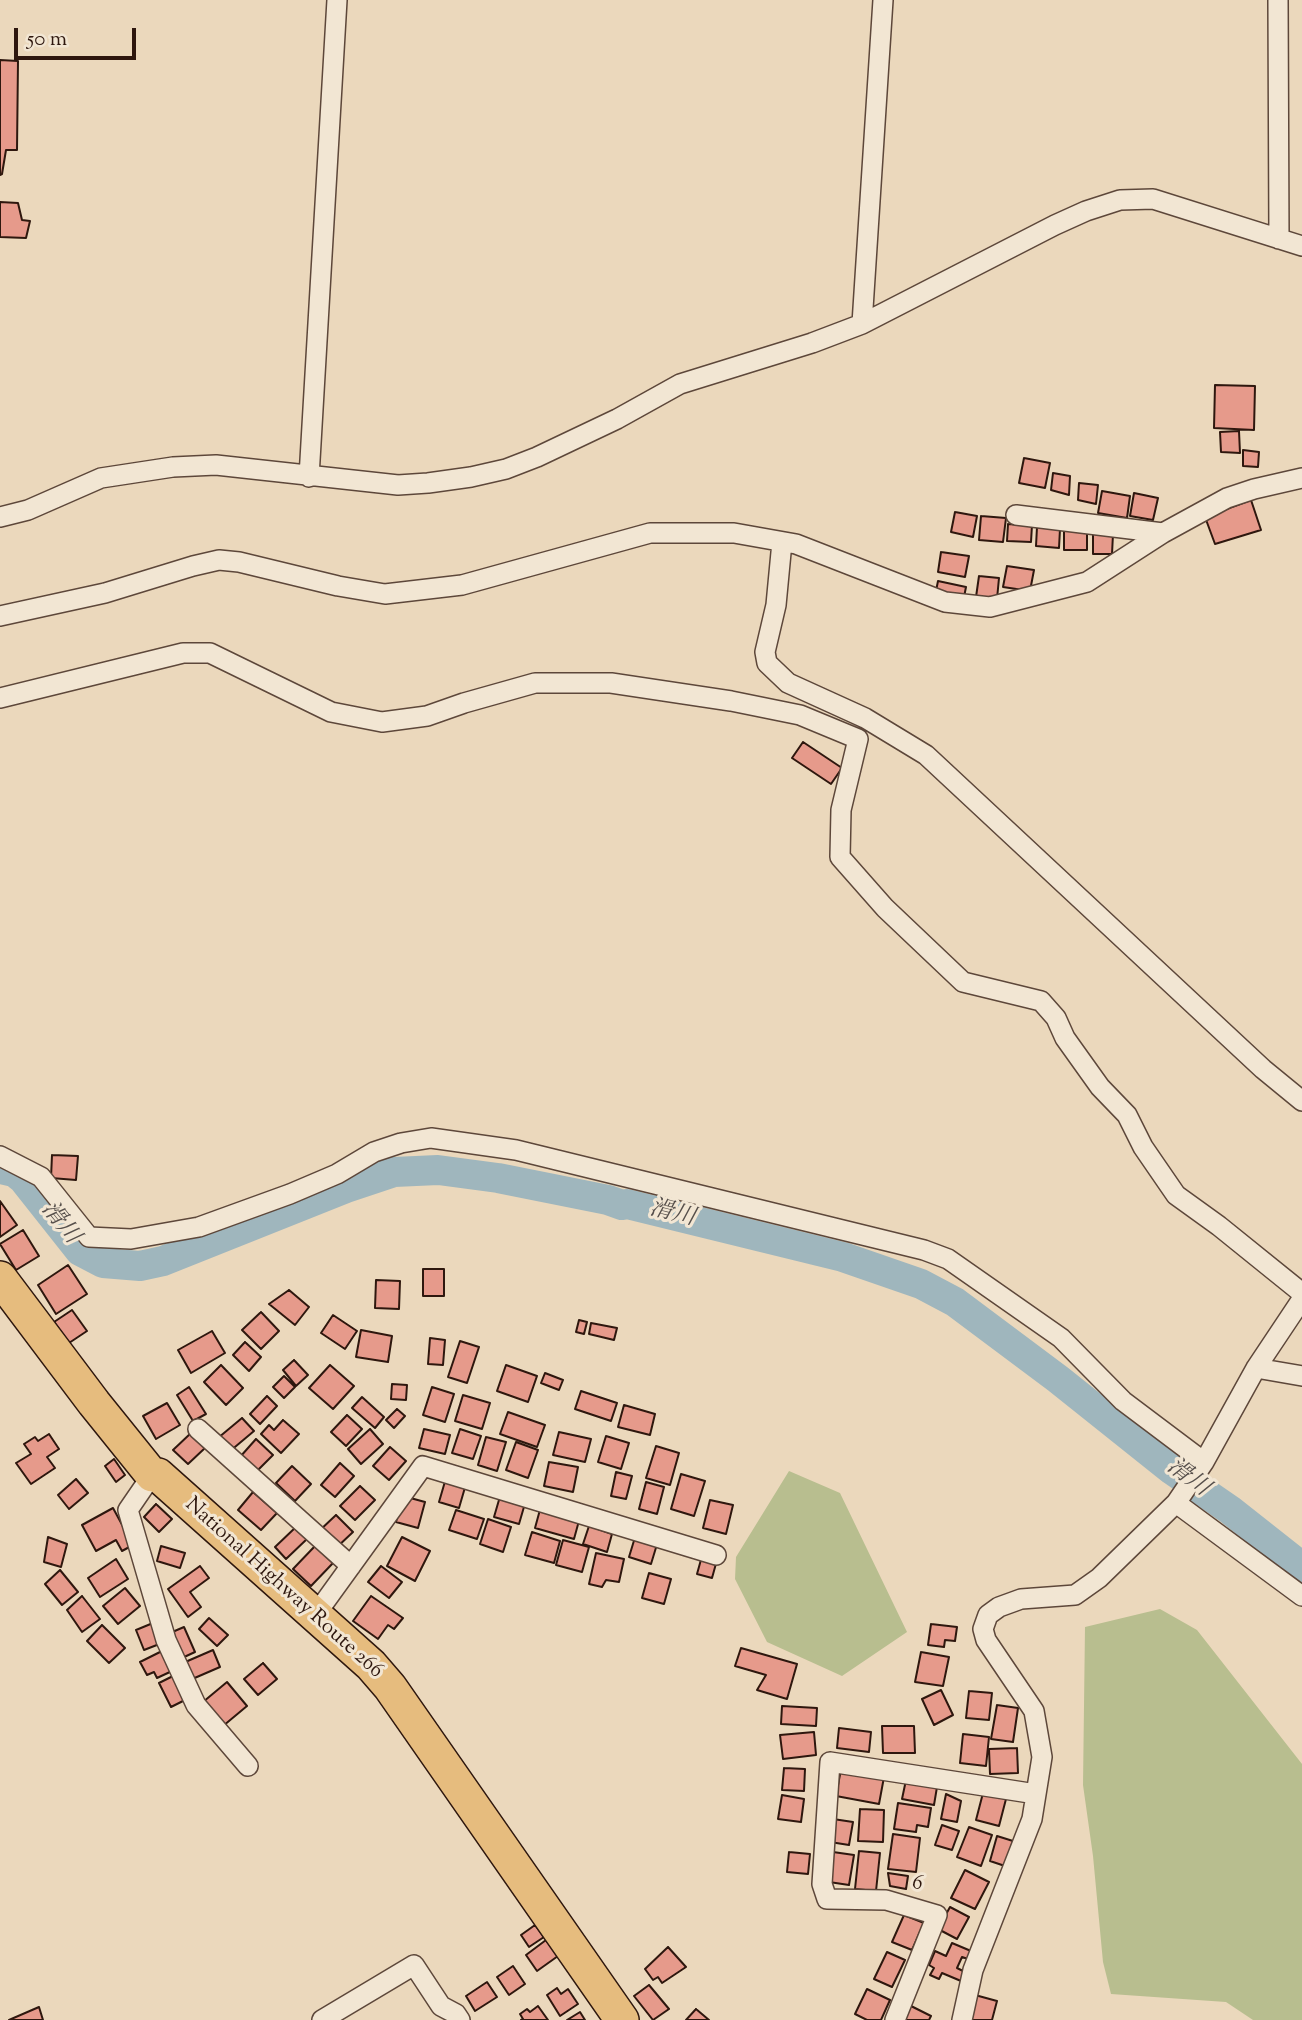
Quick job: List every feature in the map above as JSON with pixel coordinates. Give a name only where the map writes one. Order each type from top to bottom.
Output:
[{"type":"highway","name":"National Highway Route 266","points":[[0,1278],[152,1475],[158,1475],[352,1646],[390,1687],[622,2020]]},
{"type":"street","points":[[309,477],[337,0]]},
{"type":"street","points":[[862,324],[883,0]]},
{"type":"street","points":[[1278,0],[1279,239]]},
{"type":"street","points":[[0,517],[27,510],[101,478],[173,467],[216,465],[398,485],[449,480],[506,469],[606,425],[680,384],[812,344],[862,324],[1055,225],[1120,200],[1153,199],[1302,246]]},
{"type":"street","points":[[0,616],[105,593],[219,560],[385,594],[462,585],[650,533],[734,533],[796,544],[945,602],[990,607],[1087,582],[1163,533],[1227,498],[1302,478]]},
{"type":"street","points":[[1016,515],[1163,533]]},
{"type":"street","points":[[782,542],[776,606],[765,652],[767,663],[788,683],[865,718],[926,755],[1263,1069],[1302,1101]]},
{"type":"street","points":[[0,698],[183,653],[210,653],[331,712],[382,722],[427,716],[464,702],[535,682],[611,683],[731,701],[800,715],[858,739],[841,810],[840,857],[885,908],[963,982],[1041,1001],[1056,1018],[1065,1038],[1100,1087],[1127,1115],[1143,1147],[1176,1195],[1302,1293]]},
{"type":"street","points":[[0,1156],[41,1177],[89,1237],[131,1239],[199,1227],[337,1174],[374,1152],[401,1143],[431,1138],[516,1150],[924,1250],[948,1259],[1060,1338],[1123,1401],[1204,1463]]},
{"type":"street","points":[[962,2020],[973,1970],[1032,1819],[1042,1757],[1034,1711],[986,1640],[983,1629],[988,1615],[999,1607],[1021,1599],[1075,1595],[1099,1578],[1176,1502],[1204,1463],[1256,1368],[1302,1300]]},
{"type":"street","points":[[1256,1368],[1302,1376]]},
{"type":"street","points":[[198,1429],[351,1566]]},
{"type":"street","points":[[316,1614],[423,1466],[716,1555]]},
{"type":"street","points":[[152,1475],[128,1510],[166,1640],[196,1705],[248,1766]]},
{"type":"street","points":[[1176,1502],[1302,1596]]},
{"type":"street","name":"6","points":[[895,2020],[937,1915],[886,1900],[827,1899],[822,1884],[830,1762],[1036,1794]]},
{"type":"street","points":[[322,2020],[414,1965],[441,2006],[456,2014],[460,2020]]},
{"type":"green space","points":[[789,1471],[840,1493],[907,1632],[842,1676],[767,1642],[735,1579],[736,1557]]},
{"type":"green space","points":[[1160,1609],[1197,1630],[1302,1764],[1302,2020],[1253,2020],[1226,2002],[1111,1994],[1103,1962],[1083,1785],[1085,1627]]},
{"type":"building","points":[[0,60],[18,61],[17,150],[6,150],[0,175]]},
{"type":"building","points":[[0,202],[18,203],[22,220],[30,221],[26,238],[0,237]]},
{"type":"building","points":[[1215,385],[1255,386],[1254,430],[1214,428]]},
{"type":"building","points":[[1239,431],[1240,453],[1221,452],[1220,432]]},
{"type":"building","points":[[1243,450],[1259,452],[1258,467],[1243,466]]},
{"type":"building","points":[[1024,458],[1050,463],[1045,488],[1019,483]]},
{"type":"building","points":[[1053,473],[1070,476],[1069,495],[1051,490]]},
{"type":"building","points":[[1079,483],[1098,485],[1096,504],[1078,500]]},
{"type":"building","points":[[1102,491],[1130,496],[1127,518],[1098,513]]},
{"type":"building","points":[[1134,493],[1158,498],[1153,520],[1130,516]]},
{"type":"building","points":[[1251,500],[1261,530],[1215,544],[1205,517]]},
{"type":"building","points":[[955,512],[977,516],[973,537],[951,532]]},
{"type":"building","points":[[981,516],[1006,518],[1003,542],[979,540]]},
{"type":"building","points":[[1008,524],[1032,525],[1031,542],[1007,541]]},
{"type":"building","points":[[1037,527],[1060,529],[1059,548],[1036,546]]},
{"type":"building","points":[[1064,530],[1087,531],[1087,550],[1064,550]]},
{"type":"building","points":[[1093,533],[1113,534],[1112,554],[1093,554]]},
{"type":"building","points":[[941,552],[969,556],[965,577],[938,572]]},
{"type":"building","points":[[1007,566],[1034,570],[1030,591],[1003,587]]},
{"type":"building","points":[[979,576],[999,578],[997,599],[976,597]]},
{"type":"building","points":[[938,581],[966,587],[963,602],[935,596]]},
{"type":"building","points":[[803,742],[842,768],[831,784],[792,758]]},
{"type":"building","points":[[52,1155],[78,1156],[76,1180],[51,1178]]},
{"type":"building","points":[[0,1201],[17,1225],[0,1237]]},
{"type":"building","points":[[23,1230],[39,1256],[16,1270],[0,1244]]},
{"type":"building","points":[[68,1265],[87,1294],[56,1314],[38,1285]]},
{"type":"building","points":[[423,1269],[444,1269],[444,1296],[423,1296]]},
{"type":"building","points":[[376,1280],[400,1281],[399,1309],[375,1308]]},
{"type":"building","points":[[289,1290],[309,1307],[295,1325],[269,1304]]},
{"type":"building","points":[[72,1310],[87,1331],[69,1343],[54,1322]]},
{"type":"building","points":[[261,1312],[279,1331],[261,1349],[242,1330]]},
{"type":"building","points":[[333,1315],[357,1331],[345,1349],[321,1333]]},
{"type":"building","points":[[579,1320],[587,1322],[584,1334],[576,1332]]},
{"type":"building","points":[[591,1323],[617,1328],[614,1340],[589,1334]]},
{"type":"building","points":[[361,1330],[392,1336],[388,1362],[356,1357]]},
{"type":"building","points":[[212,1331],[225,1353],[191,1373],[178,1350]]},
{"type":"building","points":[[430,1338],[445,1340],[443,1365],[428,1364]]},
{"type":"building","points":[[460,1341],[479,1347],[467,1383],[448,1377]]},
{"type":"building","points":[[245,1342],[261,1357],[249,1371],[233,1355]]},
{"type":"building","points":[[294,1360],[308,1375],[296,1386],[283,1370]]},
{"type":"building","points":[[221,1365],[243,1388],[226,1405],[204,1382]]},
{"type":"building","points":[[330,1365],[354,1386],[333,1409],[309,1388]]},
{"type":"building","points":[[506,1365],[537,1376],[528,1402],[497,1391]]},
{"type":"building","points":[[545,1373],[563,1380],[559,1390],[541,1383]]},
{"type":"building","points":[[284,1376],[295,1387],[284,1398],[273,1387]]},
{"type":"building","points":[[392,1384],[407,1385],[406,1400],[391,1399]]},
{"type":"building","points":[[189,1387],[206,1414],[193,1421],[177,1395]]},
{"type":"building","points":[[432,1387],[454,1394],[445,1422],[423,1415]]},
{"type":"building","points":[[581,1391],[617,1403],[611,1421],[575,1409]]},
{"type":"building","points":[[463,1395],[490,1403],[482,1429],[455,1421]]},
{"type":"building","points":[[267,1396],[277,1406],[260,1424],[250,1414]]},
{"type":"building","points":[[362,1397],[384,1417],[375,1428],[352,1408]]},
{"type":"building","points":[[167,1403],[180,1425],[156,1439],[143,1416]]},
{"type":"building","points":[[624,1405],[655,1414],[650,1435],[618,1427]]},
{"type":"building","points":[[397,1409],[405,1416],[394,1428],[386,1420]]},
{"type":"building","points":[[508,1412],[545,1425],[537,1447],[500,1434]]},
{"type":"building","points":[[347,1415],[362,1429],[346,1446],[331,1432]]},
{"type":"building","points":[[242,1418],[254,1431],[229,1452],[218,1438]]},
{"type":"building","points":[[283,1420],[299,1434],[281,1453],[261,1434],[269,1425],[274,1430]]},
{"type":"building","points":[[370,1429],[383,1444],[361,1464],[348,1449]]},
{"type":"building","points":[[424,1429],[450,1435],[445,1454],[419,1448]]},
{"type":"building","points":[[460,1429],[481,1436],[473,1459],[452,1453]]},
{"type":"building","points":[[559,1432],[591,1439],[585,1462],[553,1455]]},
{"type":"building","points":[[191,1433],[205,1448],[188,1464],[173,1450]]},
{"type":"building","points":[[49,1434],[59,1449],[47,1457],[55,1468],[31,1484],[16,1463],[31,1454],[24,1444],[35,1437],[38,1441]]},
{"type":"building","points":[[606,1436],[629,1443],[621,1469],[598,1462]]},
{"type":"building","points":[[486,1437],[506,1442],[497,1471],[478,1465]]},
{"type":"building","points":[[256,1439],[273,1455],[256,1472],[240,1457]]},
{"type":"building","points":[[516,1442],[538,1450],[528,1478],[506,1470]]},
{"type":"building","points":[[656,1446],[679,1453],[670,1485],[646,1478]]},
{"type":"building","points":[[390,1447],[406,1461],[389,1480],[373,1466]]},
{"type":"building","points":[[114,1459],[125,1475],[116,1482],[105,1466]]},
{"type":"building","points":[[549,1462],[578,1467],[573,1492],[544,1486]]},
{"type":"building","points":[[340,1463],[354,1476],[335,1497],[321,1485]]},
{"type":"building","points":[[292,1466],[311,1484],[295,1501],[276,1483]]},
{"type":"building","points":[[616,1472],[632,1476],[626,1499],[611,1496]]},
{"type":"building","points":[[681,1474],[705,1481],[694,1516],[671,1509]]},
{"type":"building","points":[[446,1478],[466,1484],[459,1508],[439,1502]]},
{"type":"building","points":[[76,1479],[88,1493],[69,1509],[58,1495]]},
{"type":"building","points":[[646,1482],[664,1487],[657,1514],[639,1509]]},
{"type":"building","points":[[360,1486],[375,1500],[355,1520],[340,1506]]},
{"type":"building","points":[[253,1492],[277,1513],[261,1530],[238,1510]]},
{"type":"building","points":[[501,1493],[526,1500],[519,1524],[494,1517]]},
{"type":"building","points":[[403,1496],[425,1502],[418,1528],[396,1522]]},
{"type":"building","points":[[710,1500],[733,1505],[726,1534],[703,1528]]},
{"type":"building","points":[[156,1504],[172,1519],[159,1532],[144,1517]]},
{"type":"building","points":[[541,1506],[580,1517],[574,1539],[535,1528]]},
{"type":"building","points":[[113,1508],[133,1545],[122,1551],[116,1540],[96,1551],[82,1525]]},
{"type":"building","points":[[456,1510],[484,1519],[477,1539],[449,1530]]},
{"type":"building","points":[[336,1515],[353,1532],[335,1549],[318,1532]]},
{"type":"building","points":[[488,1519],[511,1527],[503,1552],[480,1544]]},
{"type":"building","points":[[591,1520],[600,1523],[598,1529],[612,1534],[607,1552],[583,1544]]},
{"type":"building","points":[[297,1526],[308,1538],[286,1559],[275,1547]]},
{"type":"building","points":[[532,1532],[560,1541],[554,1563],[525,1555]]},
{"type":"building","points":[[636,1534],[658,1541],[651,1564],[629,1557]]},
{"type":"building","points":[[48,1537],[67,1544],[61,1567],[44,1562]]},
{"type":"building","points":[[402,1537],[430,1551],[415,1581],[387,1566]]},
{"type":"building","points":[[563,1540],[589,1547],[582,1572],[556,1565]]},
{"type":"building","points":[[161,1546],[185,1553],[180,1568],[157,1561]]},
{"type":"building","points":[[315,1546],[333,1563],[311,1586],[293,1569]]},
{"type":"building","points":[[596,1553],[624,1559],[619,1582],[606,1580],[602,1587],[589,1584]]},
{"type":"building","points":[[702,1556],[717,1560],[712,1578],[697,1574]]},
{"type":"building","points":[[116,1559],[128,1579],[100,1597],[88,1578]]},
{"type":"building","points":[[200,1566],[209,1578],[190,1592],[201,1607],[188,1617],[168,1589]]},
{"type":"building","points":[[381,1566],[402,1582],[389,1598],[368,1582]]},
{"type":"building","points":[[60,1570],[78,1592],[62,1605],[45,1584]]},
{"type":"building","points":[[649,1573],[671,1579],[664,1604],[642,1598]]},
{"type":"building","points":[[125,1588],[140,1606],[118,1624],[103,1606]]},
{"type":"building","points":[[82,1596],[100,1619],[82,1632],[67,1610]]},
{"type":"building","points":[[371,1596],[403,1618],[394,1629],[388,1625],[378,1639],[353,1621]]},
{"type":"building","points":[[209,1618],[228,1635],[217,1646],[199,1629]]},
{"type":"building","points":[[153,1623],[162,1643],[144,1650],[136,1630]]},
{"type":"building","points":[[931,1624],[957,1627],[955,1641],[945,1640],[944,1647],[928,1645]]},
{"type":"building","points":[[102,1625],[125,1648],[109,1663],[87,1641]]},
{"type":"building","points":[[184,1627],[195,1652],[182,1658],[170,1633]]},
{"type":"building","points":[[741,1648],[797,1664],[787,1699],[757,1690],[766,1675],[735,1666]]},
{"type":"building","points":[[213,1650],[220,1667],[190,1680],[183,1663]]},
{"type":"building","points":[[162,1651],[172,1671],[157,1678],[154,1672],[147,1675],[140,1662]]},
{"type":"building","points":[[921,1652],[949,1657],[943,1686],[915,1682]]},
{"type":"building","points":[[263,1663],[277,1679],[258,1695],[244,1679]]},
{"type":"building","points":[[175,1675],[187,1699],[171,1707],[159,1683]]},
{"type":"building","points":[[227,1682],[247,1706],[223,1726],[203,1702]]},
{"type":"building","points":[[941,1690],[953,1715],[934,1725],[922,1699]]},
{"type":"building","points":[[969,1691],[992,1693],[989,1720],[966,1718]]},
{"type":"building","points":[[997,1705],[1018,1708],[1013,1742],[991,1739]]},
{"type":"building","points":[[782,1706],[817,1708],[816,1726],[781,1724]]},
{"type":"building","points":[[882,1726],[914,1726],[915,1753],[883,1753]]},
{"type":"building","points":[[839,1728],[871,1732],[869,1752],[837,1748]]},
{"type":"building","points":[[814,1732],[816,1755],[783,1759],[780,1735]]},
{"type":"building","points":[[963,1734],[989,1737],[986,1766],[960,1763]]},
{"type":"building","points":[[1017,1748],[1018,1773],[990,1774],[989,1749]]},
{"type":"building","points":[[784,1768],[805,1769],[804,1791],[782,1790]]},
{"type":"building","points":[[841,1769],[884,1777],[879,1804],[836,1796]]},
{"type":"building","points":[[906,1780],[937,1787],[934,1805],[902,1799]]},
{"type":"building","points":[[983,1793],[1006,1799],[999,1826],[976,1820]]},
{"type":"building","points":[[946,1794],[961,1801],[957,1822],[941,1819]]},
{"type":"building","points":[[782,1795],[804,1799],[801,1822],[778,1819]]},
{"type":"building","points":[[898,1803],[931,1808],[928,1827],[917,1825],[916,1832],[894,1829]]},
{"type":"building","points":[[860,1809],[884,1810],[883,1842],[858,1841]]},
{"type":"building","points":[[833,1819],[853,1822],[849,1845],[830,1842]]},
{"type":"building","points":[[942,1825],[959,1831],[952,1850],[935,1845]]},
{"type":"building","points":[[969,1827],[992,1835],[981,1866],[957,1857]]},
{"type":"building","points":[[893,1834],[920,1838],[916,1872],[888,1869]]},
{"type":"building","points":[[997,1836],[1013,1841],[1005,1866],[990,1861]]},
{"type":"building","points":[[859,1851],[880,1853],[876,1891],[855,1889]]},
{"type":"building","points":[[789,1852],[810,1854],[808,1874],[787,1872]]},
{"type":"building","points":[[833,1852],[854,1855],[849,1885],[829,1882]]},
{"type":"building","points":[[965,1870],[989,1882],[975,1909],[951,1898]]},
{"type":"building","points":[[888,1873],[908,1876],[906,1889],[890,1886]]},
{"type":"building","points":[[950,1907],[969,1917],[957,1939],[938,1929]]},
{"type":"building","points":[[904,1915],[924,1923],[912,1950],[892,1942]]},
{"type":"building","points":[[535,1925],[544,1937],[529,1947],[521,1935]]},
{"type":"building","points":[[546,1940],[558,1956],[537,1971],[526,1955]]},
{"type":"building","points":[[952,1943],[971,1951],[968,1959],[962,1957],[957,1968],[965,1972],[961,1981],[942,1973],[939,1979],[930,1975],[934,1968],[929,1965],[935,1951],[946,1956]]},
{"type":"building","points":[[668,1947],[686,1967],[662,1983],[658,1977],[653,1980],[645,1969]]},
{"type":"building","points":[[887,1952],[905,1960],[892,1987],[874,1979]]},
{"type":"building","points":[[513,1966],[525,1984],[509,1995],[497,1977]]},
{"type":"building","points":[[487,1982],[497,1997],[475,2011],[466,1996]]},
{"type":"building","points":[[649,1985],[669,2009],[653,2020],[634,1996]]},
{"type":"building","points":[[557,1988],[561,1994],[568,1989],[578,2004],[560,2016],[547,1995]]},
{"type":"building","points":[[867,1989],[890,2000],[881,2020],[867,2020],[855,2014]]},
{"type":"building","points":[[975,1995],[997,2001],[992,2020],[969,2020]]},
{"type":"building","points":[[909,2005],[931,2016],[929,2020],[902,2020]]},
{"type":"building","points":[[538,2006],[548,2020],[521,2020],[523,2019],[520,2014],[527,2009],[530,2012]]},
{"type":"building","points":[[39,2007],[43,2020],[9,2020]]},
{"type":"building","points":[[696,2009],[709,2020],[686,2020]]},
{"type":"building","points":[[580,2012],[585,2020],[567,2020]]},
{"type":"waterway","name":"滑川","points":[[0,1169],[14,1172],[23,1179],[80,1251],[103,1263],[140,1266],[163,1261],[346,1188],[394,1172],[438,1170],[498,1178],[627,1204],[843,1257],[921,1284],[955,1302],[1302,1567]]}]
